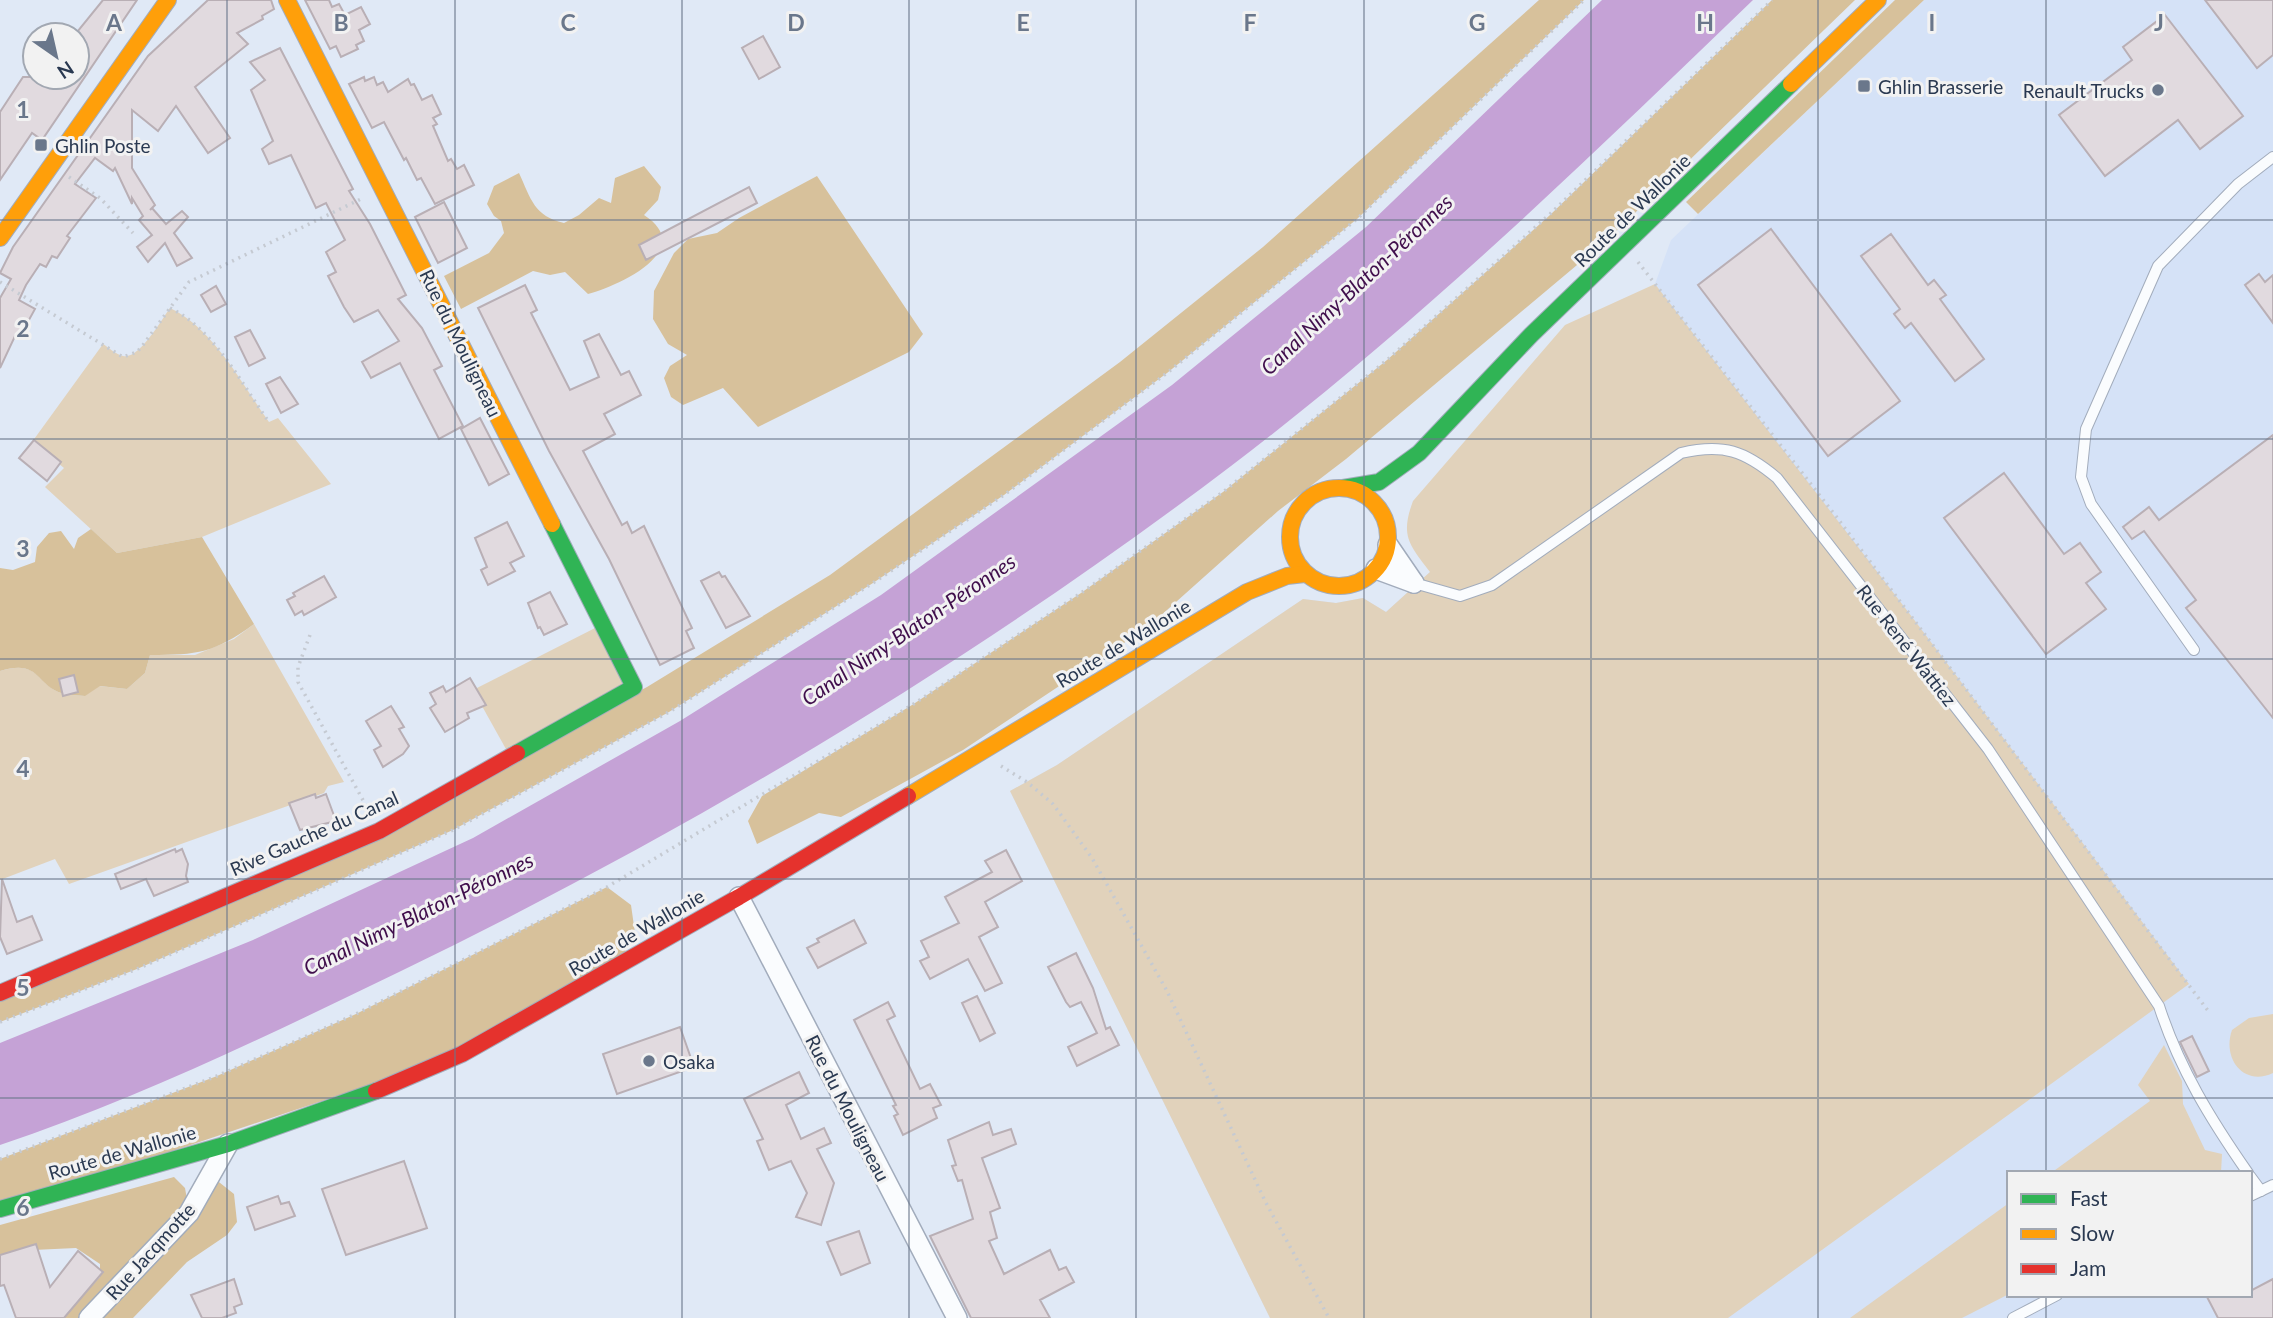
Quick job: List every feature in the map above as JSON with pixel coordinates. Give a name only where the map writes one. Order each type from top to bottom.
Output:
[{"type":"main road","points":[[0,239],[168,0]]},
{"type":"main road","name":"Rue du Mouligneau","points":[[287,0],[634,687]]},
{"type":"main road","name":"Route de Wallonie","points":[[1419,453],[1531,335],[1626,247],[1878,0]]},
{"type":"main road","points":[[1247,592],[1276,564],[1303,503],[1316,494],[1379,482],[1419,453]]},
{"type":"main road","points":[[1289,532],[1293,555],[1306,574],[1319,583],[1334,587],[1350,586],[1376,569],[1388,538],[1395,494],[1419,453]]},
{"type":"main road","points":[[1343,488],[1368,497],[1377,506],[1388,538]]},
{"type":"main road","points":[[1247,592],[1287,576],[1306,574]]},
{"type":"main road","name":"Route de Wallonie","points":[[0,1209],[228,1144],[378,1090],[462,1054],[739,897],[1247,592]]},
{"type":"main road","name":"Rive Gauche du Canal","points":[[0,993],[379,831],[634,687]]},
{"type":"street","points":[[1388,538],[1414,583]]},
{"type":"street","points":[[1376,569],[1414,583]]},
{"type":"street","name":"Rue du Mouligneau","points":[[739,897],[957,1318]]},
{"type":"street","name":"Rue Jacqmotte","points":[[89,1318],[189,1213],[228,1144]]},
{"type":"lane","points":[[2194,650],[2091,504],[2081,477],[2084,440],[2158,266],[2238,184],[2273,156]]},
{"type":"lane","name":"Rue René Wattiez","points":[[1414,583],[1460,596],[1492,585],[1681,453],[1709,446],[1755,459],[1777,478],[1988,749],[2159,1006],[2192,1088],[2247,1171]]},
{"type":"lane","name":"Rue René Wattiez","points":[[2252,1179],[2260,1191]]},
{"type":"lane","points":[[2252,1195],[2273,1185]]},
{"type":"lane","points":[[2013,1318],[2053,1297]]},
{"type":"path","points":[[0,1022],[137,969],[453,830],[657,718],[785,639],[1004,495],[1167,373],[1357,219],[1584,0]]},
{"type":"path","points":[[0,1159],[217,1076],[368,1008],[607,887],[912,705],[1081,593],[1223,492],[1387,360],[1550,215],[1772,0]]},
{"type":"path","points":[[50,165],[100,198],[133,233]]},
{"type":"path","points":[[0,282],[123,356],[137,352],[189,282],[384,188]]},
{"type":"path","points":[[1626,247],[1835,515],[2209,1012]]},
{"type":"path","points":[[170,308],[186,316],[203,331],[269,422]]},
{"type":"path","points":[[310,635],[298,667],[298,682],[379,831]]},
{"type":"path","points":[[980,754],[1027,782],[1053,804],[1092,858],[1167,991],[1265,1201],[1329,1318]]},
{"type":"shaded area","points":[[1539,0],[1584,0],[1357,219],[1167,373],[1004,495],[873,583],[669,712],[453,830],[137,969],[0,1022],[0,993],[380,831],[647,687],[830,575],[1120,362],[1263,247]]},
{"type":"shaded area","points":[[1772,0],[1855,0],[1608,239],[1346,459],[1278,511],[1148,627],[963,750],[841,817],[819,813],[757,844],[748,821],[762,796],[912,705],[1081,593],[1223,492],[1387,360],[1550,215]]},
{"type":"shaded area","points":[[1895,0],[1924,0],[1698,214],[1686,202]]},
{"type":"shaded area","points":[[1924,0],[2273,0],[2273,1318],[1270,1318],[1010,791],[1057,765],[1303,599],[1336,603],[1363,598],[1386,612],[1430,572],[1655,284],[1671,240]]},
{"type":"shaded area","points":[[644,166],[661,187],[658,200],[644,215],[658,228],[662,241],[658,253],[648,265],[617,283],[588,294],[565,272],[550,275],[533,271],[461,309],[444,276],[489,253],[504,233],[501,221],[494,216],[487,204],[494,186],[519,173],[540,211],[564,223],[579,215],[599,198],[611,203],[615,178]]},
{"type":"shaded area","points":[[817,176],[923,334],[909,352],[758,427],[723,388],[683,405],[671,397],[664,378],[670,366],[687,355],[668,344],[653,319],[654,291],[674,253],[688,239],[717,233],[739,218]]},
{"type":"shaded area","points":[[1655,284],[1909,613],[2189,984],[1728,1318],[1270,1318],[1010,791],[1057,765],[1303,599],[1336,603],[1363,598],[1386,612],[1430,572],[1412,546],[1407,531],[1413,501],[1565,325]]},
{"type":"shaded area","points":[[170,308],[186,317],[213,343],[269,422],[278,418],[331,484],[202,537],[117,553],[45,487],[64,468],[32,442],[103,344],[116,353],[129,356],[143,345]]},
{"type":"shaded area","points":[[91,529],[117,553],[202,537],[254,624],[216,647],[193,653],[150,655],[145,673],[127,689],[100,686],[85,696],[67,694],[53,689],[30,670],[13,668],[0,671],[0,568],[13,570],[35,562],[37,547],[49,533],[61,531],[74,549],[78,538]]},
{"type":"shaded area","points":[[254,624],[344,782],[328,786],[324,793],[69,884],[55,859],[0,880],[0,671],[13,668],[30,670],[53,689],[67,694],[84,696],[99,686],[127,689],[145,673],[150,655],[195,655],[234,639]]},
{"type":"shaded area","points":[[601,625],[634,687],[511,758],[473,690]]},
{"type":"shaded area","points":[[607,887],[631,905],[635,933],[615,970],[462,1054],[0,1209],[0,1159],[217,1076],[356,1014]]},
{"type":"shaded area","points":[[2273,1014],[2273,1073],[2253,1076],[2244,1073],[2233,1060],[2230,1050],[2232,1030],[2249,1018]]},
{"type":"shaded area","points":[[2164,1045],[2182,1081],[2183,1104],[2205,1150],[2222,1154],[2221,1171],[2054,1171],[2150,1101],[2138,1085]]},
{"type":"shaded area","points":[[210,1175],[234,1194],[237,1222],[227,1235],[187,1262],[133,1318],[63,1318],[100,1277],[100,1264],[76,1248],[33,1250],[0,1260],[0,1225],[174,1177],[185,1188],[189,1211]]},
{"type":"shaded area","points":[[2007,1204],[2007,1295],[1962,1318],[1850,1318]]},
{"type":"water","name":"Canal Nimy-Blaton-Péronnes","points":[[1602,0],[1753,0],[1499,241],[1434,299],[1300,412],[1133,538],[1033,608],[827,740],[616,861],[508,918],[252,1042],[152,1087],[0,1145],[0,1043],[253,940],[473,838],[680,721],[881,595],[1172,385],[1366,227]]},
{"type":"building","points":[[103,0],[137,0],[91,68],[91,21],[86,21]]},
{"type":"building","points":[[208,0],[271,0],[274,9],[262,16],[263,19],[237,33],[248,44],[195,87],[230,138],[208,153],[176,106],[158,131],[132,110],[132,168],[155,205],[152,208],[166,224],[182,211],[188,217],[174,233],[192,258],[177,266],[165,243],[148,262],[137,247],[152,235],[139,220],[143,216],[132,198],[132,204],[115,168],[113,171],[95,158],[75,184],[96,198],[67,236],[70,238],[57,258],[52,256],[46,267],[40,264],[26,285],[19,300],[35,309],[19,338],[15,336],[0,368],[0,298],[11,279],[0,273],[13,247],[148,56]]},
{"type":"building","points":[[305,0],[329,0],[332,7],[339,4],[345,15],[361,7],[370,24],[359,30],[364,41],[356,45],[358,49],[341,57],[336,46],[330,49]]},
{"type":"building","points":[[2205,0],[2273,0],[2273,55],[2257,68]]},
{"type":"building","name":"Renault Trucks","points":[[2165,15],[2243,116],[2200,149],[2178,120],[2105,176],[2059,115],[2132,60],[2123,47]]},
{"type":"building","points":[[763,36],[780,67],[759,79],[742,48]]},
{"type":"building","points":[[280,48],[353,189],[349,191],[370,224],[406,295],[398,299],[422,328],[442,366],[434,370],[463,426],[439,439],[400,363],[371,378],[362,362],[399,341],[378,310],[354,322],[344,307],[328,276],[336,272],[326,252],[345,240],[326,203],[316,208],[291,155],[269,164],[262,149],[273,141],[251,90],[265,80],[250,62]]},
{"type":"building","points":[[364,77],[365,81],[374,77],[377,85],[383,82],[388,92],[408,79],[411,85],[414,84],[422,100],[432,95],[441,114],[433,118],[437,124],[433,126],[448,161],[451,159],[457,169],[464,165],[474,185],[435,204],[421,178],[417,180],[406,158],[404,160],[384,122],[372,128],[349,84]]},
{"type":"building","points":[[21,80],[21,91],[75,91],[42,140],[32,133],[0,180],[0,112]]},
{"type":"building","points":[[749,187],[757,203],[646,260],[639,245]]},
{"type":"building","points":[[444,202],[467,248],[438,263],[415,217]]},
{"type":"building","points":[[1771,229],[1900,401],[1828,456],[1698,285]]},
{"type":"building","points":[[1891,234],[1928,285],[1934,280],[1946,295],[1940,299],[1984,359],[1955,381],[1911,323],[1905,328],[1894,314],[1900,309],[1861,256]]},
{"type":"building","points":[[2259,274],[2265,282],[2273,275],[2273,323],[2245,285]]},
{"type":"building","points":[[525,285],[537,310],[531,313],[570,390],[599,377],[584,341],[599,334],[621,375],[629,371],[641,395],[604,414],[615,434],[583,451],[622,525],[627,522],[632,533],[644,526],[692,628],[686,631],[694,648],[660,665],[609,559],[549,451],[478,308]]},
{"type":"building","points":[[216,286],[226,304],[211,312],[201,295]]},
{"type":"building","points":[[250,330],[265,358],[249,366],[235,337]]},
{"type":"building","points":[[280,377],[298,404],[281,413],[266,384]]},
{"type":"building","points":[[480,418],[509,474],[489,485],[461,429]]},
{"type":"building","points":[[2273,435],[2273,718],[2186,608],[2196,600],[2144,531],[2132,539],[2123,527],[2149,507],[2159,520]]},
{"type":"building","points":[[34,440],[61,462],[47,481],[19,458]]},
{"type":"building","points":[[2004,473],[2064,554],[2080,543],[2101,572],[2086,583],[2106,609],[2046,654],[1944,518]]},
{"type":"building","points":[[507,522],[524,556],[510,563],[515,571],[488,585],[481,570],[487,567],[475,538]]},
{"type":"building","points":[[719,572],[722,577],[725,576],[750,616],[726,628],[701,581]]},
{"type":"building","points":[[324,576],[336,597],[304,615],[302,611],[295,615],[287,600],[295,596],[293,593]]},
{"type":"building","points":[[550,592],[567,624],[544,635],[540,627],[538,628],[528,603]]},
{"type":"building","points":[[74,675],[78,692],[63,696],[59,679]]},
{"type":"building","points":[[470,678],[486,705],[467,713],[469,718],[445,732],[430,708],[436,704],[430,693],[443,686],[446,692]]},
{"type":"building","points":[[391,706],[404,727],[399,729],[409,746],[403,754],[383,767],[374,750],[381,746],[366,721]]},
{"type":"building","points":[[315,794],[316,798],[326,794],[336,821],[300,830],[289,803]]},
{"type":"building","points":[[175,849],[176,852],[182,849],[188,864],[188,882],[154,896],[146,879],[121,889],[115,874]]},
{"type":"building","points":[[1006,850],[1022,881],[985,902],[998,927],[979,937],[1002,983],[985,991],[968,959],[930,979],[920,961],[929,957],[921,941],[959,923],[945,897],[992,872],[985,861]]},
{"type":"building","points":[[2,879],[17,922],[32,916],[42,940],[7,954],[0,937]]},
{"type":"building","points":[[854,920],[866,943],[818,968],[807,948],[819,942],[817,939]]},
{"type":"building","points":[[1076,953],[1093,988],[1106,1029],[1110,1027],[1119,1045],[1077,1066],[1068,1047],[1097,1033],[1081,1002],[1070,1007],[1066,1002],[1048,967]]},
{"type":"building","points":[[977,996],[995,1033],[980,1041],[962,1003]]},
{"type":"building","points":[[888,1002],[895,1016],[887,1020],[920,1089],[930,1084],[941,1105],[933,1108],[937,1118],[903,1135],[894,1116],[898,1114],[893,1106],[896,1105],[854,1020]]},
{"type":"building","name":"Osaka","points":[[680,1027],[694,1067],[617,1094],[603,1054]]},
{"type":"building","points":[[2192,1036],[2209,1071],[2197,1077],[2180,1042]]},
{"type":"building","points":[[799,1072],[809,1093],[786,1105],[801,1139],[824,1128],[831,1143],[817,1149],[834,1183],[821,1225],[796,1217],[807,1193],[791,1161],[769,1170],[757,1141],[763,1139],[744,1099]]},
{"type":"building","points":[[989,1122],[993,1135],[1011,1129],[1016,1144],[982,1158],[1000,1208],[990,1212],[997,1238],[989,1241],[1004,1274],[1050,1250],[1059,1270],[1066,1267],[1074,1282],[1040,1300],[1050,1318],[971,1318],[930,1236],[973,1219],[962,1180],[958,1181],[952,1166],[956,1165],[948,1140]]},
{"type":"building","points":[[404,1161],[427,1228],[346,1255],[322,1189]]},
{"type":"building","points":[[278,1196],[281,1204],[289,1202],[295,1216],[255,1230],[247,1207]]},
{"type":"building","points":[[859,1231],[870,1263],[841,1275],[827,1242]]},
{"type":"building","points":[[36,1244],[50,1287],[78,1251],[103,1272],[64,1318],[16,1318],[4,1285],[0,1286],[0,1255]]},
{"type":"building","points":[[234,1279],[242,1304],[234,1307],[236,1313],[222,1318],[202,1318],[191,1295]]},
{"type":"building","points":[[2273,1279],[2273,1318],[2218,1318],[2207,1297],[2252,1297],[2252,1290]]},
{"type":"traffic: fast","points":[[1343,488],[1379,482],[1419,453],[1531,335],[1791,84]]},
{"type":"traffic: fast","points":[[517,753],[634,687],[552,524]]},
{"type":"traffic: fast","points":[[0,1209],[228,1144],[376,1091]]},
{"type":"traffic: slow","points":[[0,238],[168,0]]},
{"type":"traffic: slow","points":[[287,0],[552,524]]},
{"type":"traffic: slow","points":[[1791,84],[1878,0]]},
{"type":"traffic: slow","points":[[1339,488],[1358,492],[1374,502],[1384,518],[1388,537],[1384,556],[1374,572],[1358,582],[1339,586],[1320,582],[1304,572],[1294,556],[1290,537],[1294,518],[1304,502],[1320,492],[1339,488]]},
{"type":"traffic: slow","points":[[908,796],[1247,592],[1287,576],[1305,574]]},
{"type":"traffic: jam","points":[[0,993],[379,831],[517,753]]},
{"type":"traffic: jam","points":[[376,1091],[462,1054],[739,897],[908,796]]},
{"type":"place","name":"Ghlin Brasserie","points":[[1864,86]]},
{"type":"place","name":"Renault Trucks","points":[[2158,90]]},
{"type":"place","name":"Ghlin Poste","points":[[41,145]]},
{"type":"place","name":"Osaka","points":[[649,1061]]}]
